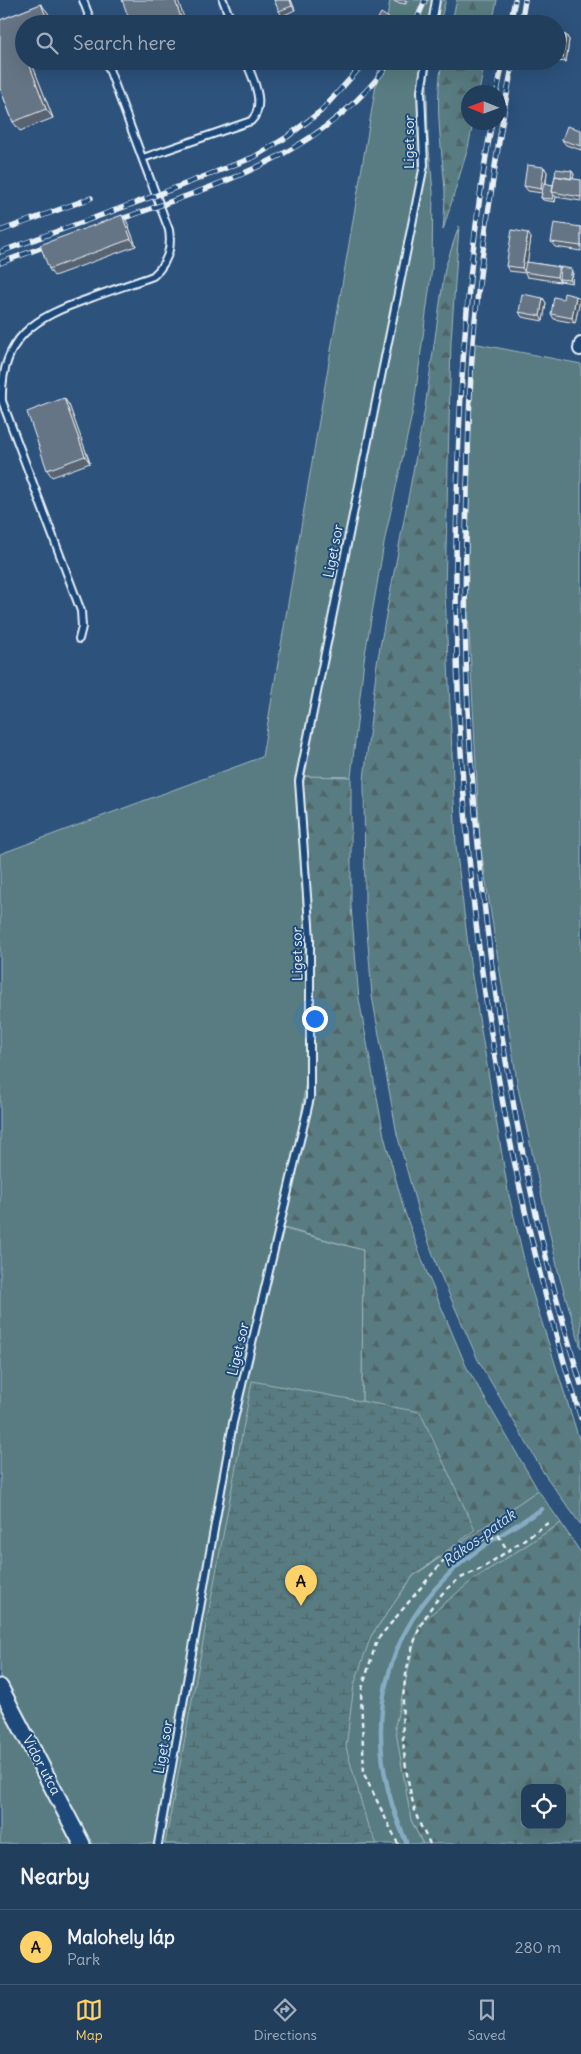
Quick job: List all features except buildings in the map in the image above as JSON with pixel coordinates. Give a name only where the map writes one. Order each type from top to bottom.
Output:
[{"type":"street","name":"Vidor utca","points":[[0,1687],[82,1844]]},
{"type":"lane","points":[[83,0],[89,15]]},
{"type":"lane","points":[[223,0],[229,15]]},
{"type":"lane","points":[[434,15],[436,0]]},
{"type":"lane","points":[[79,638],[82,627],[81,610],[2,401],[0,389],[2,366],[6,353],[23,331],[39,319],[61,308],[153,276],[164,263],[171,242],[169,230],[109,70]]},
{"type":"lane","points":[[143,158],[251,121],[256,116],[258,100],[249,70]]},
{"type":"lane","name":"Liget sor","points":[[158,1844],[233,1424],[310,1098],[310,939],[299,781],[424,165],[421,91],[424,70]]},
{"type":"path","points":[[430,1844],[417,1818],[403,1750],[401,1717],[406,1669],[424,1615],[455,1582],[481,1568],[548,1523]]},
{"type":"path","points":[[398,1844],[364,1774],[361,1692],[377,1640],[444,1562],[480,1540],[499,1536],[507,1550]]},
{"type":"green space","points":[[390,0],[446,0],[442,15],[388,15]]},
{"type":"green space","points":[[457,0],[497,0],[494,15],[453,15]]},
{"type":"green space","points":[[378,70],[430,70],[427,85],[428,137],[433,192],[432,268],[414,405],[385,538],[364,660],[351,777],[295,776],[312,1037],[298,1140],[277,1227],[363,1250],[361,1588],[371,1635],[413,1576],[538,1490],[561,1523],[474,1579],[411,1820],[423,1844],[0,1844],[0,854],[262,757]]},
{"type":"green space","points":[[441,70],[483,70],[480,85],[461,85],[461,130],[472,130],[443,230],[445,192],[439,127]]},
{"type":"green space","points":[[459,226],[451,341],[445,592],[456,846],[471,970],[508,1191],[530,1285],[581,1445],[581,1525],[545,1475],[478,1360],[438,1269],[418,1211],[397,1134],[372,996],[365,905],[364,780],[377,663],[425,408],[445,268]]},
{"type":"green space","points":[[473,343],[581,364],[581,1348],[559,1275],[518,1088],[480,843],[467,591]]},
{"type":"green space","points":[[295,776],[351,777],[351,906],[359,999],[384,1136],[405,1213],[427,1273],[466,1366],[538,1490],[413,1576],[371,1636],[361,1588],[363,1250],[277,1226],[298,1140],[312,1037]]},
{"type":"green space","points":[[252,1381],[420,1412],[475,1530],[413,1576],[371,1636],[354,1685],[346,1747],[367,1823],[377,1844],[165,1844]]},
{"type":"green space","points":[[561,1523],[581,1553],[581,1844],[423,1844],[411,1820],[395,1726],[419,1624],[474,1579]]},
{"type":"waterway","name":"Rákos-patak","points":[[407,1844],[393,1808],[385,1772],[381,1737],[383,1702],[390,1668],[403,1635],[423,1604],[448,1575],[481,1548],[542,1509]]},
{"type":"railway","points":[[419,15],[425,0]]},
{"type":"railway","points":[[512,15],[515,0]]},
{"type":"railway","points":[[522,15],[525,0]]},
{"type":"railway","points":[[0,252],[157,195],[254,157],[287,137],[321,111],[358,70]]},
{"type":"railway","points":[[110,223],[189,195],[264,164],[299,144],[332,121],[363,94],[383,70]]},
{"type":"railway","points":[[498,85],[501,70]]},
{"type":"railway","points":[[511,70],[487,222],[475,320],[469,404],[465,593],[468,713],[474,798],[489,948],[508,1074],[532,1199],[563,1323],[581,1384]]},
{"type":"railway","points":[[491,130],[477,215],[467,308],[460,402],[457,496],[456,613],[460,730],[468,846],[481,962],[498,1078],[521,1192],[548,1306],[581,1418]]},
{"type":"railway","points":[[0,231],[91,198]]},
{"type":"railway","points":[[0,263],[54,243]]},
{"type":"place","name":"Malohely láp","points":[[301,1606]]}]
